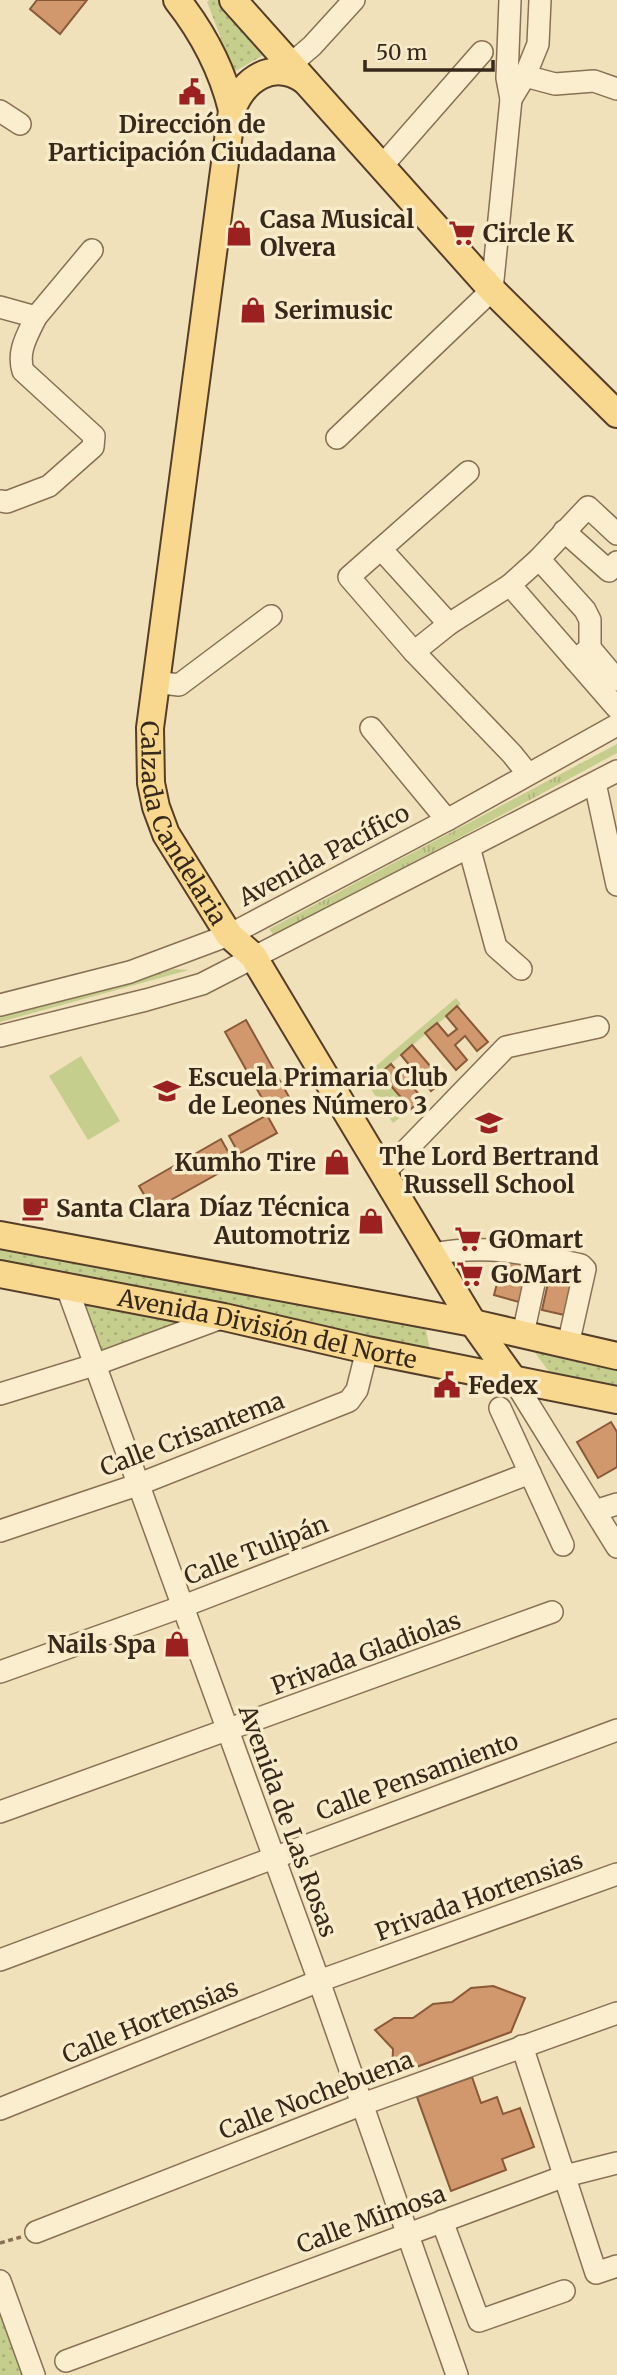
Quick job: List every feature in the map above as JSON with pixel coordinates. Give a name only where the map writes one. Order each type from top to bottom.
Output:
[{"type":"main road","points":[[233,0],[492,290],[617,414]]},
{"type":"main road","name":"Calzada Candelaria","points":[[179,1],[202,35],[219,68],[232,110],[156,682],[149,757],[156,807],[166,834],[229,935],[253,956],[473,1323],[513,1380]]},
{"type":"main road","points":[[232,110],[238,94],[260,75],[298,73]]},
{"type":"main road","name":"Avenida División del Norte","points":[[0,1235],[473,1323],[617,1356]]},
{"type":"main road","name":"Avenida División del Norte","points":[[0,1274],[224,1317],[367,1350],[617,1400]]},
{"type":"street","points":[[298,73],[312,46],[354,0]]},
{"type":"street","points":[[337,438],[492,290],[511,99],[507,78],[510,0]]},
{"type":"street","points":[[511,99],[525,76],[538,44],[540,0]]},
{"type":"street","points":[[382,166],[482,52]]},
{"type":"street","points":[[525,76],[555,84],[594,81],[617,89]]},
{"type":"street","points":[[0,111],[20,124]]},
{"type":"street","points":[[0,501],[7,502],[49,486],[93,447],[94,436],[23,371],[19,358],[36,317],[92,250]]},
{"type":"street","points":[[0,307],[36,317]]},
{"type":"street","points":[[468,472],[349,577],[414,652],[528,774]]},
{"type":"street","points":[[414,652],[449,624],[510,585],[539,559],[588,507],[617,534]]},
{"type":"street","points":[[564,531],[608,571],[617,562]]},
{"type":"street","points":[[381,549],[449,624]]},
{"type":"street","points":[[539,559],[590,620],[583,654],[617,708]]},
{"type":"street","points":[[510,585],[583,654],[617,680]]},
{"type":"street","points":[[156,682],[179,685],[271,616]]},
{"type":"street","name":"Avenida Pacífico","points":[[0,1005],[130,972],[229,935],[447,820],[617,725]]},
{"type":"street","points":[[370,728],[447,820]]},
{"type":"street","points":[[0,1036],[202,984],[617,771]]},
{"type":"street","points":[[595,783],[616,872]]},
{"type":"street","points":[[469,847],[475,861],[496,947],[521,969]]},
{"type":"street","points":[[383,1174],[506,1047],[598,1027]]},
{"type":"street","points":[[432,1254],[474,1248],[515,1250],[581,1265],[585,1269],[568,1345]]},
{"type":"street","points":[[523,1334],[540,1256]]},
{"type":"street","name":"Avenida de Las Rosas","points":[[66,1285],[363,2104],[457,2375]]},
{"type":"street","points":[[0,1394],[94,1365],[224,1317]]},
{"type":"street","name":"Calle Crisantema","points":[[0,1531],[137,1485],[349,1401],[358,1390],[367,1350]]},
{"type":"street","name":"Calzada Candelaria","points":[[513,1380],[617,1547]]},
{"type":"street","points":[[500,1408],[564,1545]]},
{"type":"street","name":"Calle Tulipán","points":[[0,1672],[181,1607],[530,1473]]},
{"type":"street","points":[[595,1511],[617,1504]]},
{"type":"street","name":"Privada Gladiolas","points":[[0,1812],[227,1732],[552,1612]]},
{"type":"street","name":"Calle Pensamiento","points":[[0,1960],[617,1731]]},
{"type":"street","name":"Privada Hortensias","points":[[319,1982],[617,1874]]},
{"type":"street","name":"Calle Hortensias","points":[[0,2109],[319,1982]]},
{"type":"street","name":"Calle Nochebuena","points":[[36,2232],[363,2104],[617,2013]]},
{"type":"street","points":[[522,2046],[596,2273],[617,2266]]},
{"type":"street","name":"Calle Mimosa","points":[[66,2361],[565,2176],[617,2163]]},
{"type":"street","points":[[442,2221],[479,2321],[564,2291]]},
{"type":"street","points":[[0,2281],[34,2375]]},
{"type":"green space","points":[[222,0],[272,50],[234,72],[207,2]]},
{"type":"green space","points":[[617,744],[617,753],[275,937],[269,929]]},
{"type":"green space","points":[[174,969],[189,970],[0,1022],[0,1014]]},
{"type":"green space","points":[[456,998],[461,1004],[380,1073],[411,1109],[393,1123],[363,1077]]},
{"type":"green space","points":[[81,1056],[120,1121],[88,1140],[49,1076]]},
{"type":"green space","points":[[0,1244],[425,1325],[430,1350],[0,1271]]},
{"type":"green space","points":[[69,1292],[221,1324],[95,1364]]},
{"type":"green space","points":[[530,1346],[617,1364],[617,1390],[553,1377]]},
{"type":"green space","points":[[0,2307],[24,2375],[0,2375]]},
{"type":"building","points":[[37,0],[87,0],[60,34],[30,9]]},
{"type":"building","points":[[457,1006],[488,1042],[477,1051],[465,1036],[455,1045],[467,1060],[456,1070],[425,1033],[437,1023],[448,1036],[457,1029],[446,1016]]},
{"type":"building","points":[[246,1020],[293,1104],[272,1116],[225,1032]]},
{"type":"building","points":[[412,1045],[443,1081],[431,1091],[419,1076],[410,1084],[423,1099],[411,1109],[380,1073],[391,1064],[401,1076],[411,1067],[401,1055]]},
{"type":"building","points":[[267,1115],[277,1133],[239,1154],[229,1136]]},
{"type":"building","points":[[221,1139],[235,1164],[153,1210],[139,1186]]},
{"type":"building","points":[[505,1253],[530,1259],[519,1302],[494,1295]]},
{"type":"building","points":[[551,1269],[577,1275],[569,1316],[542,1310]]},
{"type":"building","points":[[611,1422],[617,1432],[617,1467],[598,1478],[577,1442]]},
{"type":"building","points":[[493,1986],[525,1998],[511,2032],[392,2076],[393,2049],[375,2030],[394,2018],[413,2018],[433,2004],[452,2002],[471,1988]]},
{"type":"building","points":[[472,2077],[481,2103],[497,2097],[503,2114],[520,2108],[534,2147],[502,2159],[506,2170],[451,2191],[417,2097]]},
{"type":"place","name":"Dirección de Participación Ciudadana","points":[[192,92]]},
{"type":"place","name":"Casa Musical Olvera","points":[[239,233]]},
{"type":"place","name":"Circle K","points":[[462,233]]},
{"type":"place","name":"Serimusic","points":[[253,310]]},
{"type":"place","name":"Escuela Primaria Club de Leones Número 3","points":[[167,1091]]},
{"type":"place","name":"The Lord Bertrand Russell School","points":[[489,1123]]},
{"type":"place","name":"Kumho Tire","points":[[337,1162]]},
{"type":"place","name":"Santa Clara","points":[[35,1208]]},
{"type":"place","name":"Díaz Técnica Automotriz","points":[[371,1221]]},
{"type":"place","name":"GOmart","points":[[468,1239]]},
{"type":"place","name":"GoMart","points":[[470,1274]]},
{"type":"place","name":"Fedex","points":[[447,1385]]},
{"type":"place","name":"Nails Spa","points":[[177,1644]]}]
